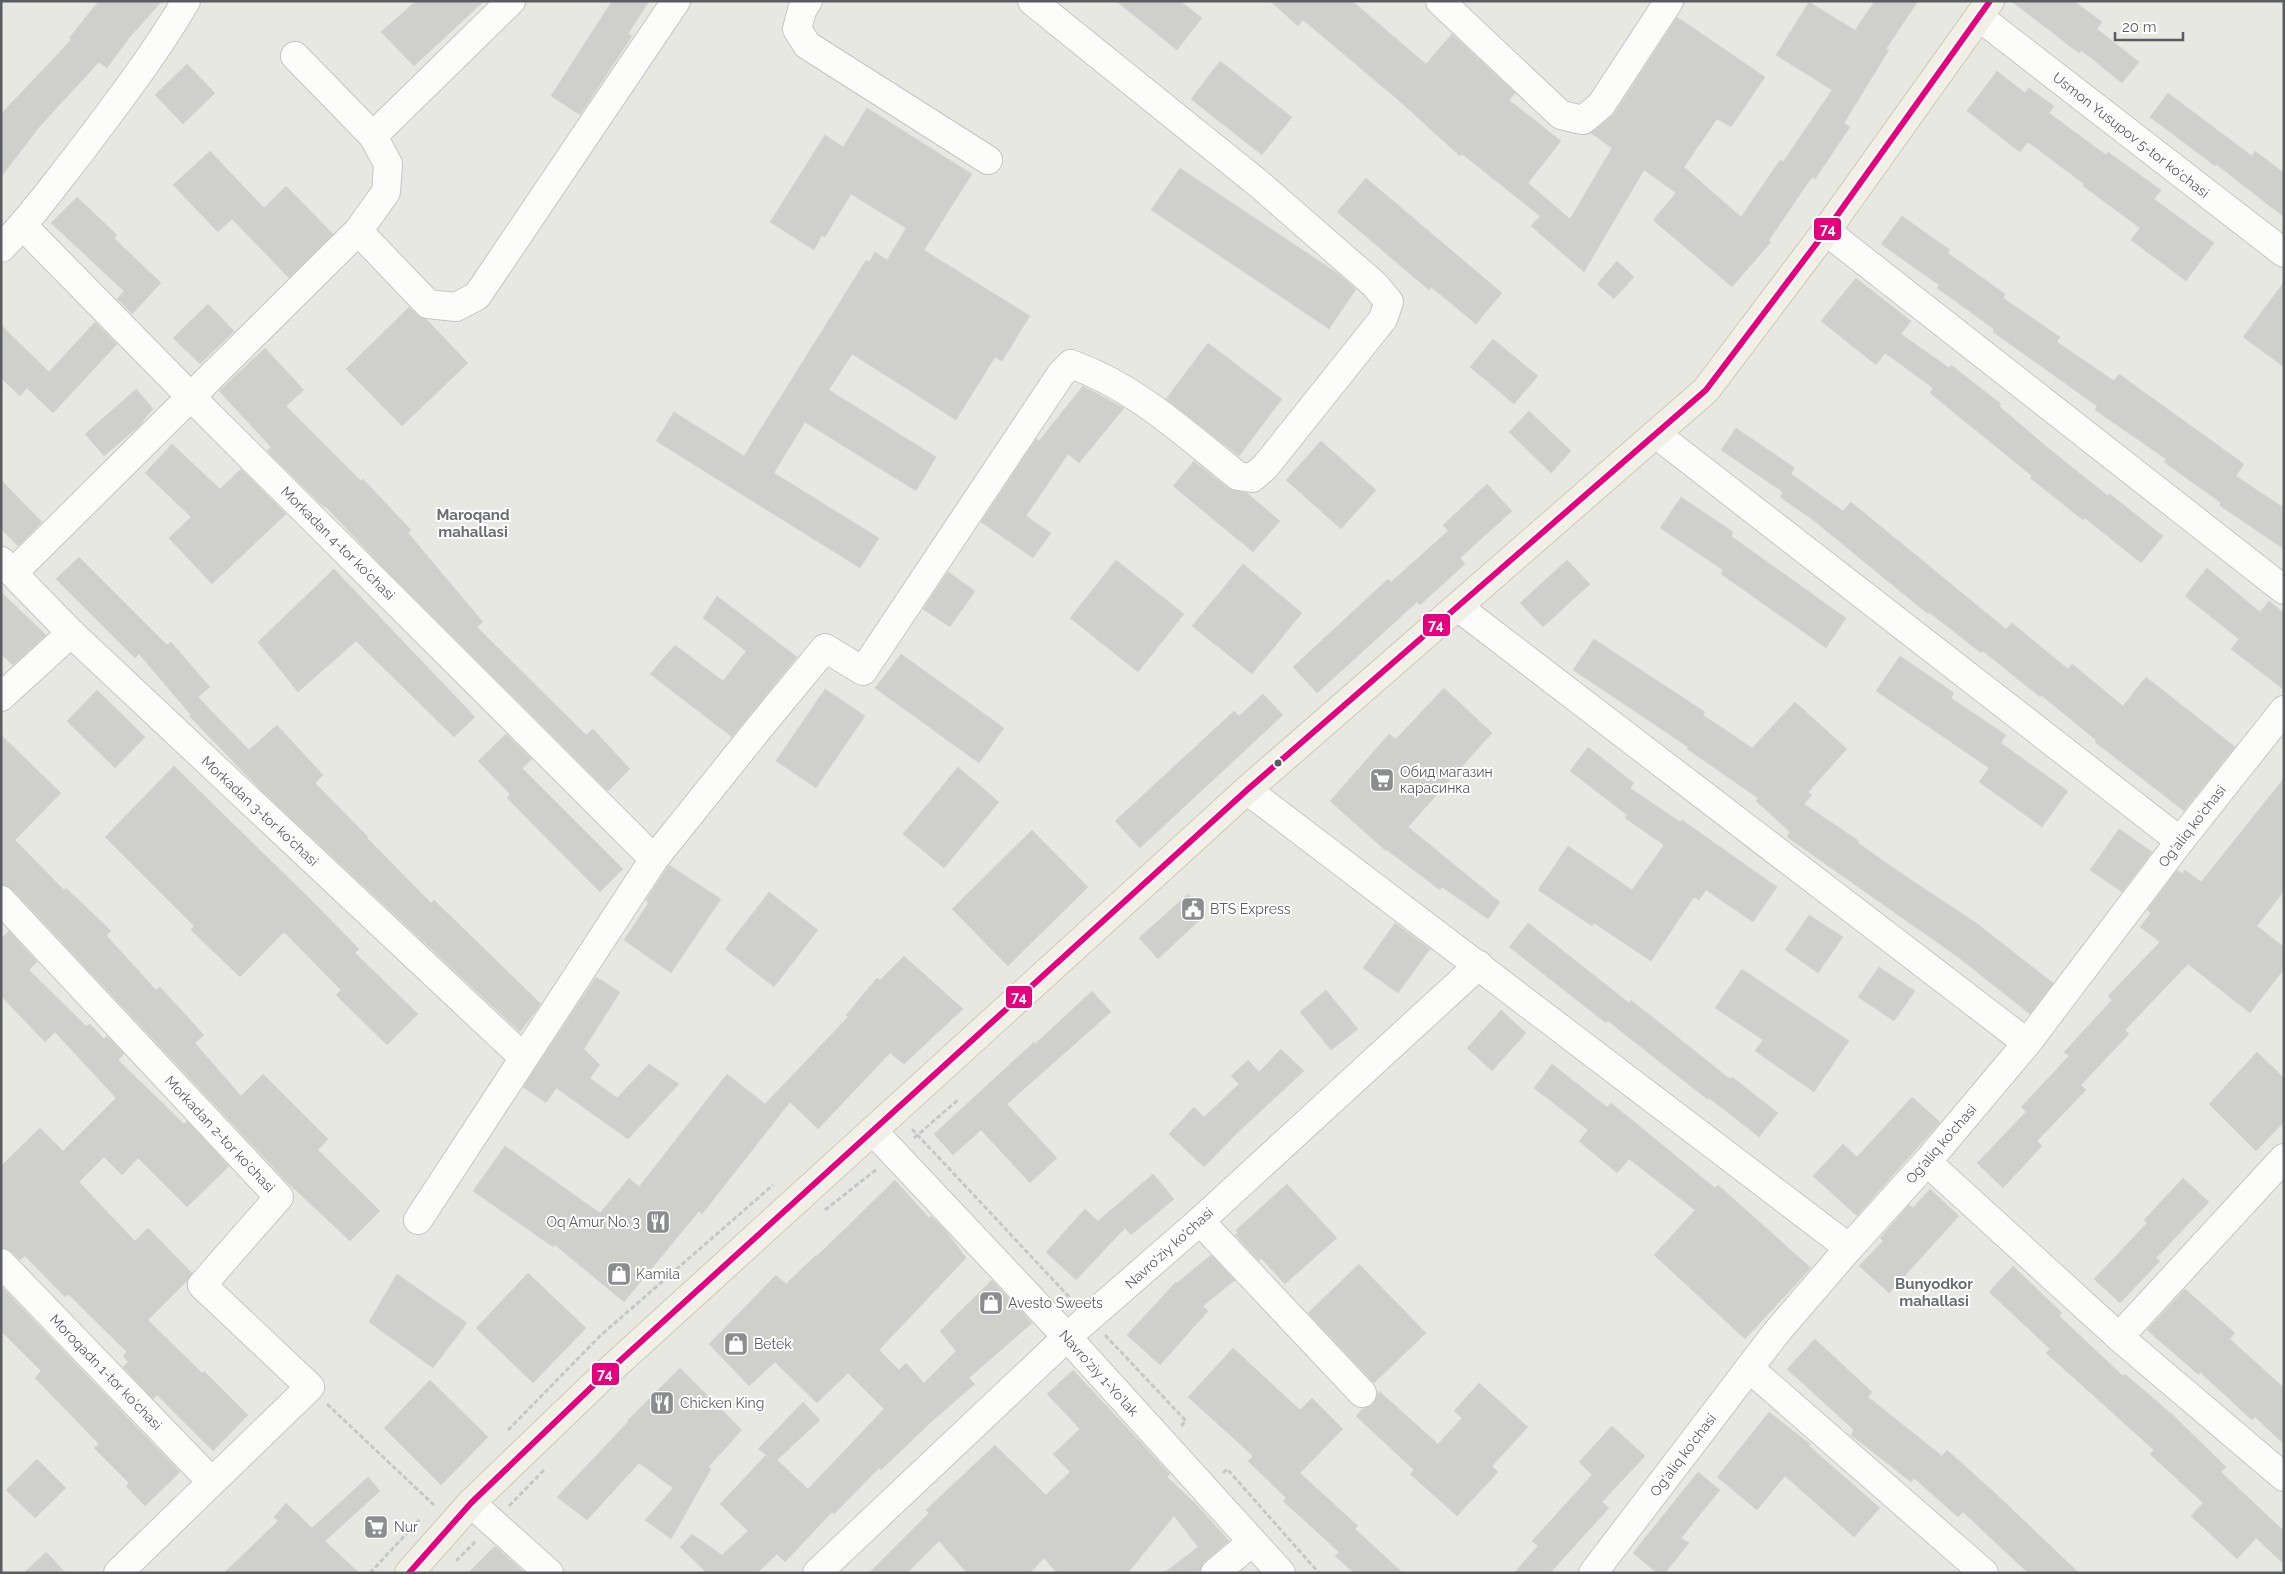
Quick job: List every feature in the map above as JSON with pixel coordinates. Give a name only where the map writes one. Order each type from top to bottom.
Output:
[{"type":"main road","points":[[408,1573],[471,1503],[600,1379],[1247,790],[1706,390],[1826,231],[1984,9]]},
{"type":"street","points":[[1,248],[23,226],[118,103],[163,40],[186,1]]},
{"type":"street","points":[[373,136],[511,1]]},
{"type":"street","points":[[358,231],[428,304],[456,307],[477,296],[676,1]]},
{"type":"street","points":[[808,1],[802,10],[796,29],[807,45],[988,160]]},
{"type":"street","points":[[418,1220],[654,859],[825,648],[863,671],[1061,374],[1071,364],[1093,372],[1136,395],[1238,476],[1252,478],[1265,467],[1383,319],[1389,302],[1375,285],[1259,184],[1032,1]]},
{"type":"street","points":[[1440,1],[1561,116],[1583,120],[1601,105],[1669,1]]},
{"type":"street","name":"Usmon Yusupov 5-tor ko'chasi","points":[[1984,9],[2284,253]]},
{"type":"street","points":[[7,567],[191,397],[358,231],[386,192],[388,164],[373,136],[295,56]]},
{"type":"street","name":"Morkadan 4-tor ko'chasi","points":[[23,226],[191,397],[654,859]]},
{"type":"street","points":[[1826,231],[2284,590]]},
{"type":"street","points":[[1656,434],[2180,841]]},
{"type":"street","name":"Morkadan 3-tor ko'chasi","points":[[7,567],[71,633],[523,1057]]},
{"type":"street","points":[[1458,607],[2027,1043]]},
{"type":"street","points":[[1,697],[71,633]]},
{"type":"street","name":"Og'aliq ko'chasi","points":[[1605,1568],[1749,1368],[1849,1248],[1927,1162],[2027,1043],[2180,841],[2284,710]]},
{"type":"street","points":[[1247,790],[1849,1248]]},
{"type":"street","name":"Morkadan 2-tor ko'chasi","points":[[1,900],[279,1197],[202,1285],[310,1387]]},
{"type":"street","name":"Navro'ziy ko'chasi","points":[[817,1573],[1067,1338],[1200,1221],[1479,965]]},
{"type":"street","name":"Navro'ziy 1-Yo'lak","points":[[873,1131],[1067,1338],[1281,1573]]},
{"type":"street","points":[[1927,1162],[2119,1336],[2284,1477]]},
{"type":"street","points":[[2119,1336],[2282,1162]]},
{"type":"street","points":[[1200,1221],[1362,1393]]},
{"type":"street","name":"Morоqadn 1-tor ko'chasi","points":[[1,1263],[211,1481]]},
{"type":"street","points":[[1749,1368],[1984,1573]]},
{"type":"street","points":[[118,1573],[310,1387]]},
{"type":"street","points":[[471,1503],[549,1573]]},
{"type":"street","points":[[1216,1573],[1252,1542]]},
{"type":"path","points":[[894,1112],[1186,1421],[1163,1443]]},
{"type":"path","points":[[818,1215],[847,1195]]},
{"type":"path","points":[[310,1387],[453,1524]]},
{"type":"path","points":[[451,1566],[551,1464]]},
{"type":"path","points":[[1227,1469],[1319,1573]]},
{"type":"building","points":[[99,1],[162,1],[129,38],[107,68],[99,62],[40,126],[1,177],[1,114],[71,40],[69,38]]},
{"type":"building","points":[[416,1],[484,1],[414,66],[381,32]]},
{"type":"building","points":[[612,1],[649,1],[628,34],[632,36],[580,115],[551,96]]},
{"type":"building","points":[[1116,1],[1180,1],[1202,18],[1177,50]]},
{"type":"building","points":[[1270,1],[1352,1],[1426,64],[1452,34],[1515,93],[1509,100],[1561,141],[1528,183],[1570,219],[1612,148],[1591,133],[1614,114],[1677,17],[1765,77],[1731,127],[1717,119],[1684,167],[1741,217],[1780,160],[1783,162],[1832,90],[1776,55],[1809,2],[1855,30],[1875,1],[1918,1],[1886,49],[1889,50],[1844,123],[1850,127],[1815,179],[1812,177],[1769,240],[1771,242],[1732,287],[1653,220],[1676,193],[1644,170],[1584,272],[1531,226],[1540,216],[1462,154],[1460,156],[1396,98],[1303,20],[1298,26]]},
{"type":"building","points":[[2011,1],[2074,1],[2102,22],[2097,29],[2139,62],[2122,83],[2081,50],[2079,53]]},
{"type":"building","points":[[1220,61],[1292,117],[1262,155],[1191,99]]},
{"type":"building","points":[[187,64],[215,93],[183,124],[155,95]]},
{"type":"building","points":[[1997,71],[2025,93],[2029,88],[2054,106],[2049,113],[2106,155],[2108,152],[2161,190],[2154,199],[2214,243],[2186,281],[2131,240],[2140,228],[2083,186],[2084,184],[2028,142],[2020,152],[1967,111]]},
{"type":"building","points":[[2168,93],[2252,156],[2255,151],[2284,173],[2284,217],[2216,164],[2215,166],[2150,117]]},
{"type":"building","points":[[867,108],[972,174],[924,250],[1030,316],[1002,361],[995,357],[956,420],[852,354],[829,390],[936,457],[916,491],[805,422],[774,473],[879,538],[860,568],[656,441],[674,412],[744,456],[866,260],[869,262],[875,252],[887,260],[906,228],[851,194],[825,237],[822,235],[814,250],[770,222],[825,135],[843,147]]},
{"type":"building","points":[[210,151],[264,208],[286,186],[333,234],[289,278],[232,219],[218,232],[173,185]]},
{"type":"building","points":[[1180,168],[1337,273],[1356,289],[1329,329],[1151,210]]},
{"type":"building","points":[[1366,178],[1502,293],[1476,324],[1431,287],[1429,290],[1337,212]]},
{"type":"building","points":[[77,197],[117,235],[114,238],[161,283],[132,314],[117,299],[124,291],[51,223]]},
{"type":"building","points":[[1902,216],[1950,250],[1948,253],[2005,294],[2003,298],[2060,337],[2057,342],[2114,381],[2119,374],[2244,464],[2236,476],[2284,508],[2284,549],[2219,505],[2221,503],[2164,462],[2166,459],[2095,410],[2097,406],[1993,332],[1994,329],[1937,288],[1939,285],[1881,244]]},
{"type":"building","points":[[1617,261],[1634,277],[1614,299],[1597,284]]},
{"type":"building","points":[[1856,278],[1911,321],[1901,334],[1949,368],[1951,365],[2001,404],[1999,406],[2048,448],[2108,496],[2110,494],[2163,536],[2141,563],[2085,518],[2083,520],[2030,478],[2032,476],[1930,393],[1933,388],[1885,353],[1876,365],[1821,321]]},
{"type":"building","points":[[2284,282],[2284,367],[2243,337]]},
{"type":"building","points":[[208,304],[234,331],[200,364],[173,338]]},
{"type":"building","points":[[409,307],[417,315],[426,319],[468,363],[402,426],[346,369]]},
{"type":"building","points":[[95,322],[117,344],[53,413],[27,388],[20,396],[1,378],[1,325],[49,372]]},
{"type":"building","points":[[1493,339],[1538,376],[1514,404],[1470,367]]},
{"type":"building","points":[[1208,343],[1282,399],[1239,456],[1166,399]]},
{"type":"building","points":[[265,348],[304,390],[286,406],[361,481],[363,479],[411,530],[408,533],[483,622],[477,627],[586,735],[593,729],[630,769],[608,791],[383,567],[325,506],[267,451],[271,447],[219,391]]},
{"type":"building","points":[[1083,386],[1124,408],[1079,463],[1068,454],[1026,516],[1051,533],[1033,558],[981,522],[1036,439],[1039,441]]},
{"type":"building","points":[[136,389],[153,409],[139,426],[104,456],[85,434]]},
{"type":"building","points":[[1529,411],[1571,451],[1551,473],[1509,432]]},
{"type":"building","points":[[1736,428],[1795,468],[1791,474],[1843,511],[1851,502],[2006,629],[2012,623],[2068,669],[2072,664],[2123,706],[2146,677],[2235,747],[2184,811],[2095,742],[2096,740],[2041,695],[2040,697],[1983,651],[1981,653],[1929,612],[1928,614],[1813,520],[1780,497],[1783,492],[1721,450]]},
{"type":"building","points":[[1321,441],[1376,490],[1341,529],[1286,480]]},
{"type":"building","points":[[172,444],[220,489],[241,469],[286,514],[212,584],[169,538],[191,517],[145,473]]},
{"type":"building","points":[[1194,461],[1228,488],[1247,493],[1280,521],[1253,552],[1173,486]]},
{"type":"building","points":[[1,480],[42,522],[18,546],[1,529]]},
{"type":"building","points":[[1487,484],[1512,511],[1460,558],[1465,564],[1420,605],[1417,602],[1317,693],[1293,667],[1388,579],[1391,582],[1448,531],[1443,525]]},
{"type":"building","points":[[1681,497],[1733,532],[1731,536],[1846,618],[1826,648],[1721,574],[1723,570],[1660,528]]},
{"type":"building","points":[[79,557],[167,645],[171,642],[210,687],[198,697],[249,750],[277,725],[323,775],[315,783],[367,838],[431,903],[434,900],[541,1004],[520,1032],[260,789],[189,716],[191,715],[139,654],[135,658],[56,579]]},
{"type":"building","points":[[1116,560],[1184,614],[1138,672],[1070,618]]},
{"type":"building","points":[[1567,560],[1590,584],[1543,627],[1520,603]]},
{"type":"building","points":[[1243,564],[1302,613],[1252,674],[1192,626]]},
{"type":"building","points":[[2207,568],[2260,612],[2269,601],[2284,613],[2284,690],[2231,649],[2239,639],[2185,596]]},
{"type":"building","points":[[334,569],[475,717],[454,737],[356,641],[298,692],[258,642]]},
{"type":"building","points":[[948,572],[975,591],[950,627],[923,609]]},
{"type":"building","points":[[1,592],[46,635],[13,665],[1,654]]},
{"type":"building","points":[[717,596],[797,657],[732,737],[650,674],[675,645],[723,681],[746,651],[703,618]]},
{"type":"building","points":[[1594,639],[1705,712],[1703,715],[1752,748],[1795,702],[1847,749],[1808,792],[1812,795],[1804,804],[1859,841],[1858,843],[1911,880],[1975,922],[2053,983],[2030,1014],[1958,957],[1787,837],[1790,832],[1756,801],[1758,798],[1687,749],[1688,747],[1573,670]]},
{"type":"building","points":[[901,654],[1004,728],[979,763],[875,688]]},
{"type":"building","points":[[1900,656],[1954,693],[1951,698],[2006,735],[2001,743],[2068,791],[2042,827],[1979,782],[1989,768],[1876,691]]},
{"type":"building","points":[[1444,688],[1492,733],[1408,827],[1500,902],[1488,919],[1442,887],[1440,890],[1386,851],[1330,801],[1389,734],[1396,739]]},
{"type":"building","points":[[825,689],[865,716],[816,788],[776,761]]},
{"type":"building","points":[[97,690],[145,737],[115,768],[67,721]]},
{"type":"building","points":[[1263,694],[1283,715],[1140,848],[1115,821],[1234,711],[1239,716]]},
{"type":"building","points":[[506,734],[532,759],[522,768],[623,869],[600,892],[507,798],[510,794],[478,761]]},
{"type":"building","points":[[1,735],[61,793],[15,840],[64,890],[66,888],[111,931],[106,935],[156,990],[160,987],[204,1035],[195,1043],[241,1096],[263,1074],[328,1139],[318,1150],[380,1211],[350,1241],[286,1181],[12,889],[1,885]]},
{"type":"building","points":[[1588,747],[1634,783],[1630,788],[1680,822],[1682,820],[1777,887],[1753,922],[1706,890],[1699,900],[1694,897],[1651,961],[1594,923],[1592,926],[1538,890],[1568,846],[1632,890],[1664,845],[1625,818],[1627,815],[1570,771]]},
{"type":"building","points":[[174,766],[313,902],[359,949],[355,953],[418,1014],[387,1045],[336,995],[341,990],[284,932],[240,977],[191,930],[194,926],[105,837]]},
{"type":"building","points":[[958,767],[999,802],[944,868],[903,834]]},
{"type":"building","points":[[2284,778],[2284,891],[2257,926],[2284,947],[2284,969],[2250,1013],[2188,964],[2125,1030],[2129,1034],[2081,1085],[2086,1090],[2037,1141],[2042,1146],[2003,1188],[1977,1163],[2026,1112],[2021,1107],[2069,1056],[2064,1052],[2112,1000],[2108,996],[2160,942],[2140,927],[2151,913],[2147,910],[2177,870],[2182,874],[2185,870],[2201,882]]},
{"type":"building","points":[[2119,829],[2152,852],[2122,892],[2090,870]]},
{"type":"building","points":[[1032,830],[1088,887],[1008,966],[952,909]]},
{"type":"building","points":[[669,865],[721,899],[671,973],[624,940],[649,902],[646,900]]},
{"type":"building","points":[[769,892],[818,930],[774,987],[725,949]]},
{"type":"building","points":[[1188,894],[1206,914],[1158,959],[1139,938]]},
{"type":"building","points":[[1809,915],[1843,937],[1818,973],[1785,950]]},
{"type":"building","points":[[1395,923],[1430,949],[1398,993],[1363,968]]},
{"type":"building","points":[[1528,923],[1629,1003],[1631,1000],[1730,1079],[1732,1077],[1778,1113],[1759,1137],[1709,1098],[1707,1099],[1608,1021],[1606,1023],[1509,947]]},
{"type":"building","points":[[9,931],[37,962],[29,970],[86,1026],[90,1024],[104,1039],[107,1036],[124,1054],[118,1060],[184,1124],[187,1121],[229,1166],[187,1207],[138,1158],[122,1175],[104,1157],[79,1182],[135,1241],[148,1228],[192,1273],[187,1281],[148,1320],[202,1373],[204,1371],[248,1415],[213,1451],[157,1395],[153,1399],[123,1367],[128,1362],[123,1356],[127,1352],[68,1294],[65,1297],[25,1256],[20,1260],[12,1252],[1,1248],[1,1166],[40,1128],[63,1151],[116,1098],[55,1032],[45,1042],[1,996],[1,939]]},
{"type":"building","points":[[904,956],[963,1009],[904,1064],[890,1053],[818,1129],[790,1102],[702,1214],[699,1211],[624,1302],[555,1245],[553,1247],[473,1191],[505,1146],[600,1213],[629,1178],[639,1187],[727,1074],[765,1104],[848,1017],[846,1015],[877,978],[880,980]]},
{"type":"building","points":[[1879,967],[1915,991],[1894,1021],[1858,997]]},
{"type":"building","points":[[1742,969],[1849,1041],[1814,1092],[1755,1051],[1763,1040],[1715,1008]]},
{"type":"building","points":[[596,977],[620,992],[584,1049],[600,1065],[590,1078],[617,1098],[649,1064],[679,1084],[628,1139],[556,1088],[546,1103],[523,1087]]},
{"type":"building","points":[[1326,990],[1358,1029],[1331,1050],[1300,1012]]},
{"type":"building","points":[[1092,991],[1111,1012],[1007,1104],[1057,1158],[1030,1183],[981,1130],[953,1155],[934,1134]]},
{"type":"building","points":[[1501,1010],[1526,1033],[1492,1071],[1467,1048]]},
{"type":"building","points":[[1281,1049],[1304,1071],[1236,1134],[1204,1167],[1169,1134],[1194,1107],[1204,1117],[1239,1084],[1231,1076],[1248,1060],[1259,1072]]},
{"type":"building","points":[[2257,1052],[2284,1078],[2284,1122],[2256,1151],[2209,1104]]},
{"type":"building","points":[[1552,1064],[1607,1107],[1611,1103],[1715,1188],[1718,1185],[1811,1268],[1745,1339],[1654,1255],[1695,1210],[1629,1159],[1617,1173],[1579,1141],[1588,1130],[1534,1088]]},
{"type":"building","points":[[1912,1097],[1940,1122],[1857,1216],[1813,1176],[1843,1144],[1857,1157]]},
{"type":"building","points":[[1153,1174],[1174,1199],[1131,1235],[1125,1228],[1076,1280],[1046,1252],[1085,1209],[1098,1221]]},
{"type":"building","points":[[2183,1178],[2209,1202],[2156,1258],[2160,1261],[2120,1303],[2094,1279],[2147,1223],[2144,1220]]},
{"type":"building","points":[[895,1180],[929,1218],[931,1216],[946,1231],[966,1258],[879,1350],[899,1370],[906,1363],[924,1383],[956,1351],[940,1331],[992,1280],[1032,1323],[969,1378],[975,1384],[932,1421],[881,1470],[879,1468],[834,1514],[832,1512],[785,1562],[777,1554],[757,1573],[703,1573],[705,1571],[680,1547],[692,1534],[722,1555],[748,1531],[720,1504],[766,1455],[758,1449],[803,1402],[820,1420],[777,1460],[808,1489],[884,1409],[848,1373],[817,1403],[775,1362],[749,1386],[709,1344],[776,1275],[786,1284]]},
{"type":"building","points":[[1287,1184],[1337,1238],[1285,1284],[1261,1258],[1259,1261],[1235,1235],[1238,1233],[1236,1230]]},
{"type":"building","points":[[1930,1189],[1959,1216],[1889,1293],[1859,1266],[1883,1241],[1880,1238],[1909,1205],[1913,1208]]},
{"type":"building","points":[[1211,1255],[1235,1280],[1203,1306],[1208,1311],[1160,1365],[1127,1335],[1176,1282]]},
{"type":"building","points":[[1359,1264],[1426,1333],[1374,1383],[1308,1313]]},
{"type":"building","points":[[2013,1266],[2062,1313],[2059,1316],[2123,1376],[2125,1374],[2175,1417],[2226,1467],[2221,1472],[2284,1531],[2284,1564],[2256,1538],[2237,1559],[2191,1516],[2203,1503],[2150,1454],[2154,1450],[2046,1353],[2050,1349],[1989,1292]]},
{"type":"building","points":[[528,1273],[586,1328],[533,1383],[476,1328]]},
{"type":"building","points":[[397,1274],[467,1323],[433,1368],[369,1322]]},
{"type":"building","points":[[1,1286],[180,1472],[145,1506],[126,1486],[129,1483],[94,1448],[99,1444],[35,1378],[41,1371],[1,1331]]},
{"type":"building","points":[[2185,1289],[2235,1333],[2230,1339],[2284,1388],[2284,1444],[2255,1417],[2252,1420],[2200,1372],[2199,1375],[2147,1330]]},
{"type":"building","points":[[1815,1339],[1872,1392],[1868,1397],[1942,1456],[1947,1450],[2079,1573],[2028,1573],[1963,1512],[1958,1517],[1914,1478],[1911,1482],[1851,1435],[1854,1430],[1787,1369]]},
{"type":"building","points":[[1233,1348],[1300,1410],[1312,1398],[1343,1429],[1300,1473],[1358,1526],[1355,1529],[1403,1573],[1354,1573],[1335,1556],[1339,1552],[1283,1501],[1286,1498],[1248,1461],[1253,1456],[1188,1397]]},
{"type":"building","points":[[680,1368],[742,1430],[708,1467],[711,1469],[671,1539],[645,1520],[673,1488],[639,1463],[587,1520],[557,1497],[627,1421]]},
{"type":"building","points":[[1073,1370],[1170,1474],[1167,1477],[1197,1505],[1229,1541],[1205,1561],[1200,1571],[1164,1573],[1198,1547],[1174,1516],[1128,1573],[1057,1573],[1044,1558],[1030,1573],[967,1573],[939,1541],[907,1573],[869,1573],[929,1513],[926,1510],[995,1445],[1046,1495],[1070,1472],[1053,1454],[1080,1429],[1047,1394]]},
{"type":"building","points":[[430,1380],[488,1437],[441,1485],[384,1428]]},
{"type":"building","points":[[1479,1383],[1528,1427],[1492,1466],[1498,1472],[1457,1516],[1410,1474],[1414,1470],[1356,1416],[1363,1408],[1373,1404],[1379,1391],[1438,1444],[1462,1418],[1454,1411]]},
{"type":"building","points":[[1769,1412],[1810,1444],[1809,1446],[1880,1508],[1854,1537],[1785,1476],[1757,1510],[1717,1477]]},
{"type":"building","points":[[1612,1426],[1645,1456],[1602,1502],[1609,1508],[1550,1573],[1514,1573],[1538,1546],[1532,1541],[1592,1475],[1579,1462]]},
{"type":"building","points":[[37,1459],[66,1488],[35,1518],[6,1490]]},
{"type":"building","points":[[1698,1472],[1720,1490],[1681,1538],[1689,1543],[1665,1573],[1657,1573],[1633,1553]]},
{"type":"building","points":[[368,1477],[380,1491],[325,1541],[359,1573],[224,1573],[278,1521],[274,1517],[286,1503],[312,1528]]},
{"type":"building","points":[[495,1546],[525,1573],[468,1573]]},
{"type":"building","points":[[46,1552],[66,1573],[24,1573]]},
{"type":"transit line","name":"74","points":[[409,1573],[471,1503],[600,1379],[1247,790],[1706,390],[1826,231],[1990,1]]},
{"type":"place","name":"Обид магазин карасинка","points":[[1382,780]]},
{"type":"place","name":"BTS Express","points":[[1193,909]]},
{"type":"place","name":"Oq Amur No. 3","points":[[658,1222]]},
{"type":"place","name":"Kamila","points":[[619,1274]]},
{"type":"place","name":"Avesto Sweets","points":[[991,1303]]},
{"type":"place","name":"Betek","points":[[736,1344]]},
{"type":"place","name":"Chicken King","points":[[662,1403]]},
{"type":"place","name":"Nur","points":[[376,1527]]},
{"type":"district","name":"Maroqand mahallasi","points":[[473,524]]},
{"type":"district","name":"Bunyodkor mahallasi","points":[[1934,1292]]}]
